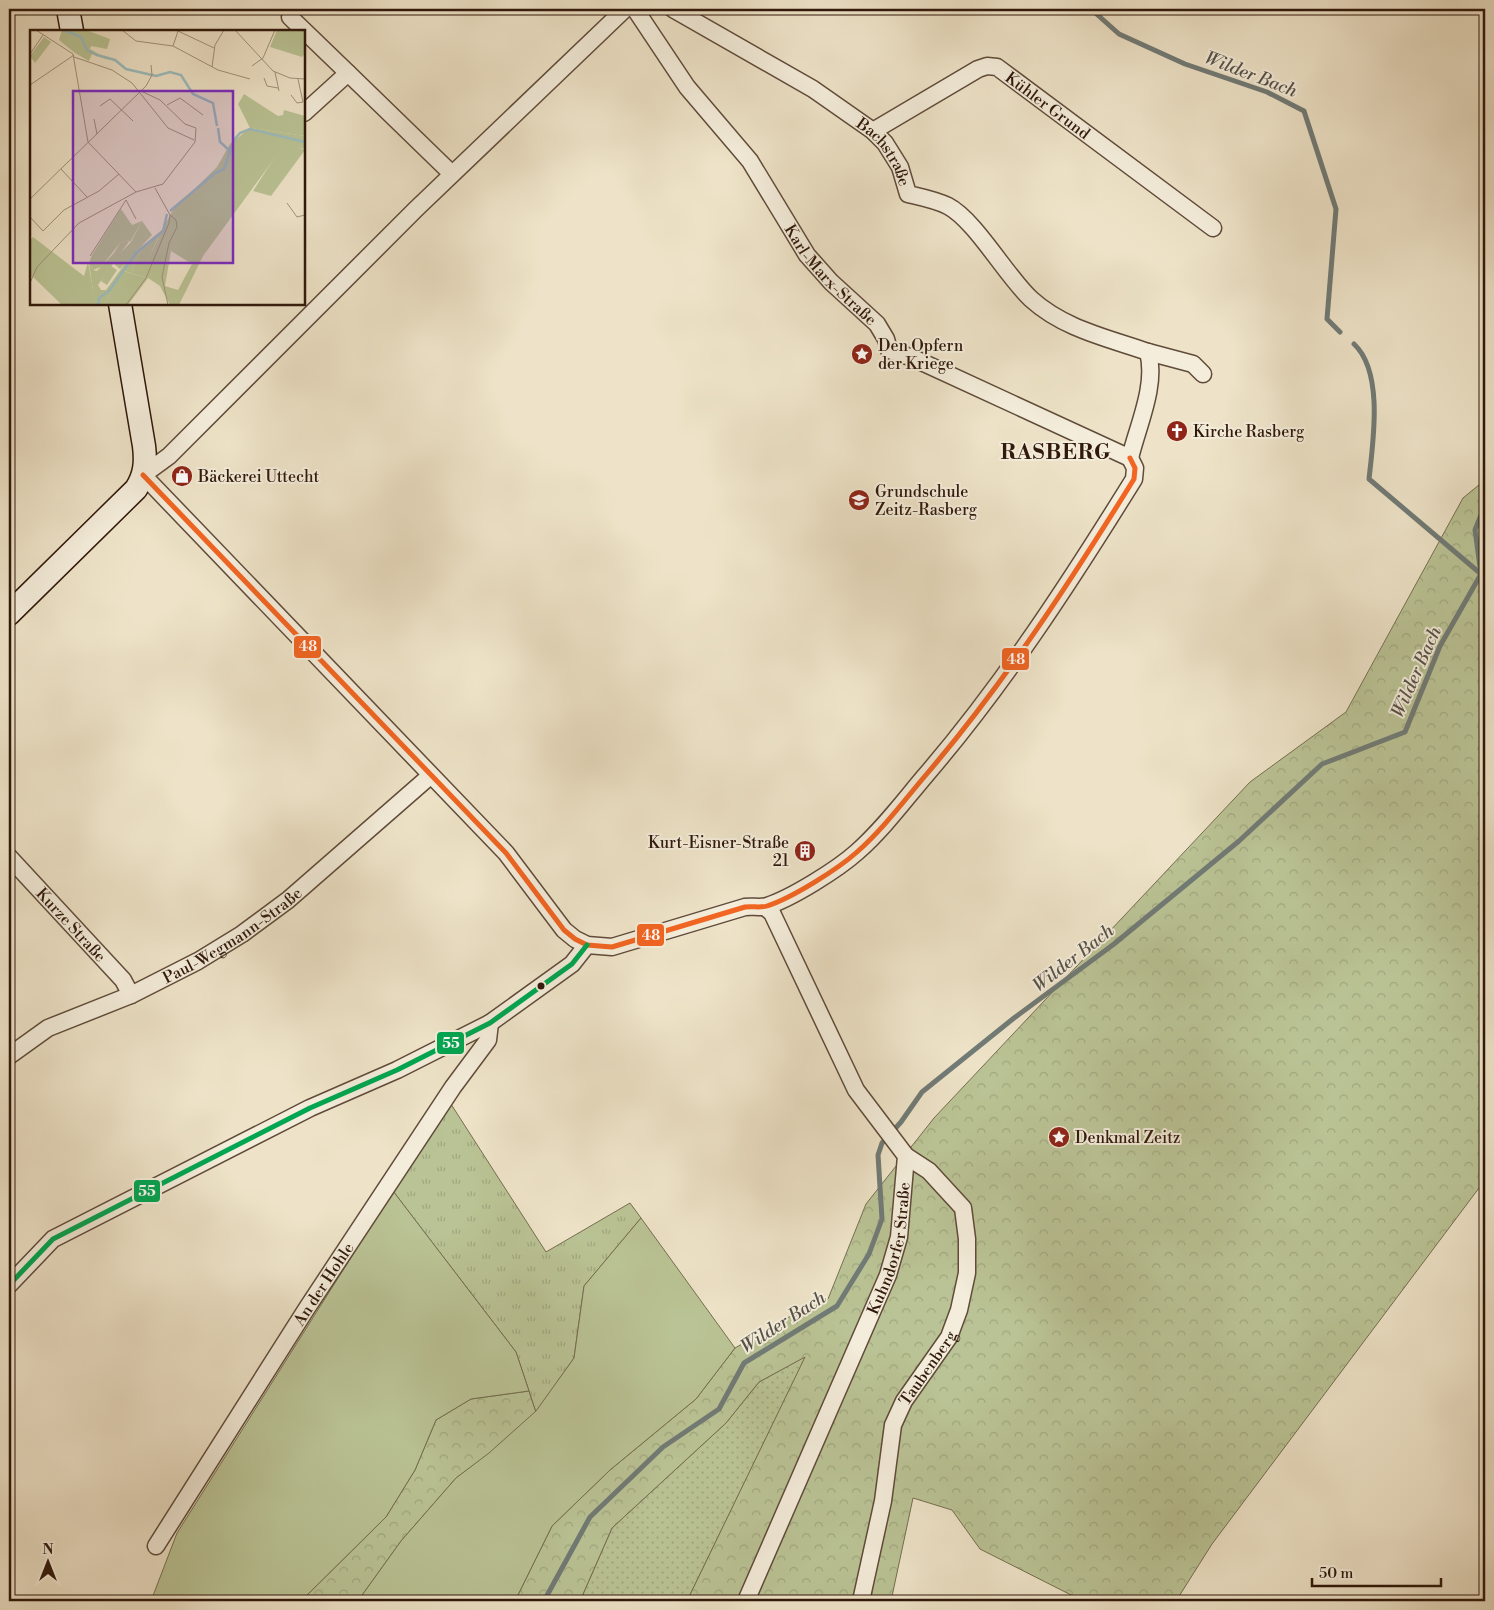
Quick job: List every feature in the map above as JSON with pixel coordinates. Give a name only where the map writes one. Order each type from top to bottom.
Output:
[{"type":"street","points":[[68,9],[72,30]]},
{"type":"street","points":[[143,475],[169,456],[452,174],[626,9]]},
{"type":"street","name":"Karl-Marx-Straße","points":[[635,9],[687,88],[750,161],[807,255],[830,282],[877,324],[890,350],[914,358],[1130,458]]},
{"type":"street","name":"Bachstraße","points":[[673,9],[812,89],[872,132],[885,143],[900,167],[908,194],[950,207],[964,219],[1030,298],[1046,311],[1081,329],[1148,352],[1193,364],[1203,374]]},
{"type":"street","points":[[290,18],[303,30]]},
{"type":"street","points":[[305,32],[452,174]]},
{"type":"street","name":"Kühler Grund","points":[[872,132],[978,69],[987,66],[997,67],[1213,228]]},
{"type":"street","points":[[305,112],[348,73]]},
{"type":"street","points":[[9,614],[136,489],[143,475],[145,466],[144,446],[120,305]]},
{"type":"street","points":[[765,907],[810,884],[856,853],[875,835],[956,740],[1059,598],[1134,479],[1135,468],[1130,458],[1150,381],[1151,363],[1148,352]]},
{"type":"street","points":[[143,475],[514,862],[564,930],[575,939],[601,947],[622,945],[745,907],[756,905],[765,907],[772,913],[848,1075],[867,1107],[902,1150]]},
{"type":"street","name":"Paul-Wegmann-Straße","points":[[9,1056],[48,1028],[131,994],[211,954],[266,917],[430,776]]},
{"type":"street","name":"Kurze Straße","points":[[9,857],[123,980],[131,994]]},
{"type":"street","points":[[9,1285],[53,1239],[310,1108],[397,1070],[490,1023],[572,964],[587,944]]},
{"type":"street","name":"An der Hohle","points":[[156,1546],[307,1308],[453,1087],[488,1040],[490,1023]]},
{"type":"street","name":"Kuhndorfer Straße","points":[[746,1601],[888,1276],[899,1237],[902,1150]]},
{"type":"street","name":"Taubenberg","points":[[861,1601],[883,1501],[893,1425],[904,1401],[949,1338],[959,1310],[967,1273],[967,1240],[963,1208],[929,1171],[902,1150]]},
{"type":"green space","points":[[1485,480],[1485,1180],[1212,1544],[1176,1601],[1083,1601],[980,1549],[952,1510],[913,1498],[891,1601],[687,1601],[805,1357],[759,1382],[726,1423],[612,1528],[580,1601],[515,1601],[552,1526],[610,1470],[696,1399],[735,1348],[787,1318],[828,1299],[866,1204],[934,1118],[1250,782],[1346,712],[1463,498]]},
{"type":"green space","points":[[449,1101],[546,1252],[630,1203],[641,1218],[584,1286],[574,1358],[536,1412],[516,1352],[393,1191]]},
{"type":"green space","points":[[393,1191],[516,1352],[529,1391],[471,1399],[436,1420],[415,1470],[386,1517],[301,1601],[151,1601],[177,1533]]},
{"type":"green space","points":[[641,1218],[735,1348],[696,1399],[610,1470],[552,1526],[515,1601],[365,1601],[360,1598],[401,1541],[456,1478],[489,1453],[536,1411],[574,1358],[584,1286]]},
{"type":"green space","points":[[806,1356],[687,1601],[580,1601],[612,1528],[726,1423],[759,1382]]},
{"type":"green space","points":[[529,1391],[536,1412],[489,1454],[456,1478],[401,1541],[358,1601],[301,1601],[386,1517],[415,1470],[436,1420],[471,1399]]},
{"type":"waterway","name":"Wilder Bach","points":[[1091,9],[1119,34],[1185,64],[1267,92],[1304,111],[1336,209],[1327,319],[1340,332]]},
{"type":"waterway","name":"Wilder Bach","points":[[1354,344],[1363,356],[1370,372],[1373,389],[1374,427],[1369,479],[1481,574]]},
{"type":"waterway","points":[[1481,574],[1475,530],[1485,505]]},
{"type":"waterway","name":"Wilder Bach","points":[[544,1601],[590,1517],[663,1447],[719,1409],[744,1363],[837,1306],[869,1254],[882,1219],[878,1155],[882,1143],[901,1122],[922,1092],[1014,1018],[1114,944],[1239,841],[1322,764],[1405,732],[1440,646],[1481,574]]},
{"type":"transit line","name":"48","points":[[143,475],[506,853],[564,930],[575,939],[587,945],[612,947],[745,907],[765,907],[777,902],[801,890],[849,859],[876,834],[954,741],[1035,632],[1134,479],[1135,468],[1130,458]]},
{"type":"transit line","name":"55","points":[[9,1285],[53,1239],[310,1108],[397,1070],[490,1023],[572,964],[587,945]]},
{"type":"place","name":"Den Opfern der Kriege","points":[[862,354]]},
{"type":"place","name":"Kirche Rasberg","points":[[1177,431]]},
{"type":"place","name":"Bäckerei Uttecht","points":[[182,476]]},
{"type":"place","name":"Grundschule Zeitz-Rasberg","points":[[859,500]]},
{"type":"place","name":"Kurt-Eisner-Straße 21","points":[[805,851]]},
{"type":"place","name":"Denkmal Zeitz","points":[[1059,1137]]},
{"type":"district","name":"RASBERG","points":[[1056,452]]}]
